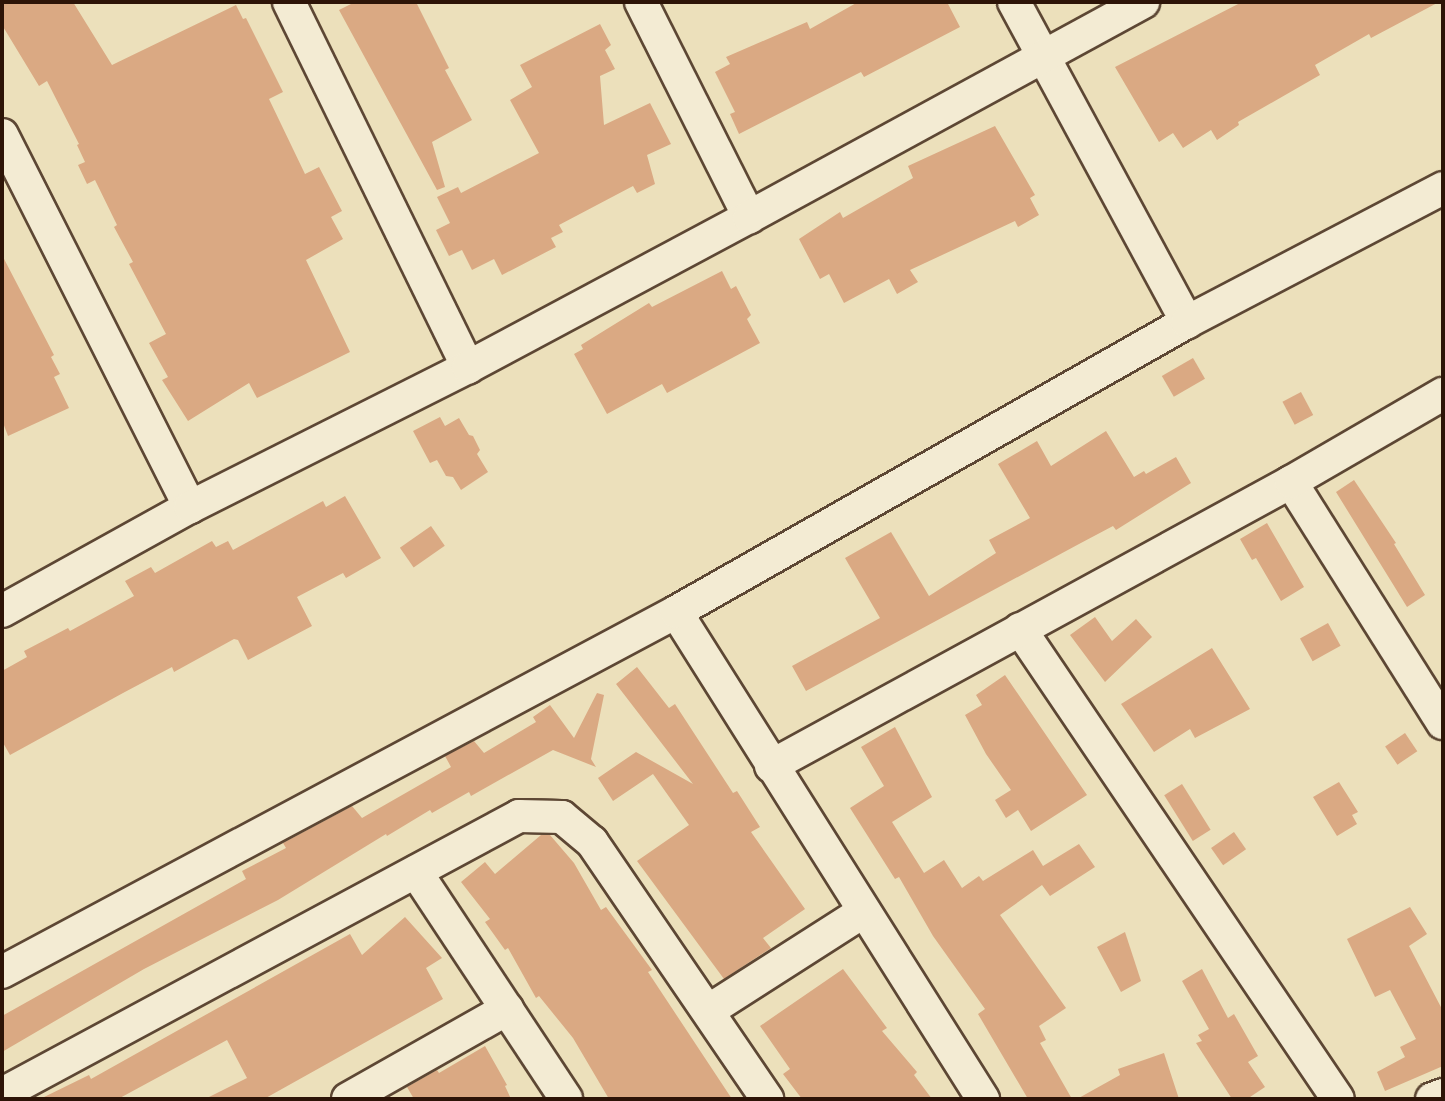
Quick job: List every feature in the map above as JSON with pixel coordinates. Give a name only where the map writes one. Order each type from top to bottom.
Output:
[{"type":"street","points":[[289,2],[468,367]]},
{"type":"street","points":[[641,2],[749,217]]},
{"type":"street","points":[[1014,2],[1041,57],[1186,322]]},
{"type":"street","points":[[2,611],[190,506],[468,367],[1143,2]]},
{"type":"street","points":[[2,135],[190,506]]},
{"type":"street","points":[[2,972],[676,612],[1186,322],[1443,188]]},
{"type":"street","points":[[771,766],[1291,482],[1443,394]]},
{"type":"street","points":[[1291,482],[1443,723]]},
{"type":"street","points":[[676,612],[983,1099]]},
{"type":"street","points":[[1020,629],[1338,1099]]},
{"type":"street","points":[[2,1094],[519,816],[562,817],[592,842],[767,1099]]},
{"type":"street","points":[[416,872],[566,1099]]},
{"type":"street","points":[[708,1011],[863,912]]},
{"type":"street","points":[[348,1099],[506,1009]]},
{"type":"street","points":[[1432,1099],[1443,1095]]},
{"type":"building","points":[[2,2],[73,2],[112,65],[236,5],[243,19],[246,18],[283,92],[269,99],[305,174],[319,167],[342,211],[331,217],[343,239],[306,260],[350,352],[257,398],[249,383],[188,421],[162,380],[168,377],[149,343],[166,334],[129,264],[133,262],[114,227],[117,225],[95,180],[87,184],[78,165],[85,162],[77,145],[79,144],[47,81],[39,86],[2,25]]},
{"type":"building","points":[[355,2],[416,2],[449,68],[445,70],[472,120],[432,142],[445,187],[437,190],[339,10]]},
{"type":"building","points":[[858,2],[947,2],[960,27],[864,77],[861,72],[739,134],[730,114],[735,112],[715,72],[730,64],[726,57],[807,22],[810,29]]},
{"type":"building","points":[[1242,2],[1439,2],[1371,38],[1369,34],[1315,65],[1320,75],[1238,122],[1239,125],[1217,140],[1211,130],[1183,148],[1173,133],[1159,142],[1115,67]]},
{"type":"building","points":[[600,24],[611,45],[605,50],[615,69],[600,76],[604,125],[650,103],[671,144],[647,155],[655,184],[637,193],[633,186],[559,225],[563,232],[551,238],[556,247],[502,275],[494,259],[472,270],[462,250],[449,256],[436,230],[450,223],[437,197],[458,187],[461,193],[539,153],[510,100],[532,87],[520,65]]},
{"type":"building","points":[[995,126],[1035,195],[1030,198],[1039,215],[1018,227],[1015,221],[910,270],[918,282],[897,294],[889,279],[844,303],[829,274],[820,279],[799,239],[840,212],[843,218],[913,178],[908,166]]},
{"type":"building","points":[[2,255],[54,355],[51,357],[60,374],[54,377],[69,408],[8,436],[2,420]]},
{"type":"building","points":[[722,271],[731,289],[736,286],[751,315],[747,319],[760,343],[667,393],[662,384],[607,414],[574,354],[583,349],[581,345],[649,303],[652,307]]},
{"type":"building","points":[[1193,358],[1205,379],[1174,397],[1162,376]]},
{"type":"building","points":[[1301,392],[1313,415],[1295,425],[1282,402]]},
{"type":"building","points":[[440,417],[445,426],[459,418],[469,435],[473,436],[480,450],[477,454],[488,472],[461,490],[453,477],[446,476],[437,460],[430,463],[413,431]]},
{"type":"building","points":[[1106,431],[1134,477],[1144,471],[1146,474],[1176,457],[1191,483],[1116,530],[1113,526],[806,691],[792,666],[880,618],[845,558],[891,532],[929,596],[996,553],[989,540],[1030,518],[998,464],[1037,441],[1051,466]]},
{"type":"building","points":[[1354,480],[1396,543],[1394,544],[1425,595],[1407,607],[1336,492]]},
{"type":"building","points":[[345,496],[381,558],[346,578],[343,573],[297,597],[312,626],[248,660],[238,640],[234,639],[174,672],[172,667],[10,755],[2,741],[2,671],[27,657],[24,651],[68,628],[70,631],[134,596],[125,581],[151,567],[155,573],[212,541],[216,547],[228,541],[233,550],[323,501],[326,507]]},
{"type":"building","points":[[1267,523],[1304,587],[1281,601],[1256,558],[1252,560],[1240,539]]},
{"type":"building","points":[[431,526],[445,546],[414,567],[400,548]]},
{"type":"building","points":[[1095,617],[1112,641],[1136,619],[1152,637],[1105,682],[1070,635]]},
{"type":"building","points":[[1328,623],[1341,646],[1313,661],[1300,639]]},
{"type":"building","points":[[1212,648],[1250,709],[1195,738],[1190,729],[1154,752],[1121,704]]},
{"type":"building","points":[[637,667],[669,708],[675,704],[733,793],[737,791],[760,827],[751,832],[805,909],[763,938],[771,948],[724,979],[637,861],[689,825],[653,774],[613,801],[598,778],[636,752],[693,784],[616,684]]},
{"type":"building","points":[[1005,675],[1087,795],[1031,831],[1018,810],[1006,818],[995,800],[1011,790],[986,754],[965,715],[982,705],[976,695]]},
{"type":"building","points":[[597,693],[604,695],[591,759],[596,767],[553,750],[471,796],[469,792],[432,813],[430,810],[387,836],[386,834],[278,900],[144,969],[2,1052],[2,1016],[246,879],[242,871],[286,848],[283,843],[352,806],[362,818],[451,767],[445,756],[474,741],[484,753],[536,722],[533,717],[550,705],[574,738]]},
{"type":"building","points":[[895,727],[932,797],[892,822],[924,873],[944,860],[962,888],[979,876],[983,881],[1033,850],[1043,866],[1079,844],[1095,867],[1050,896],[1042,885],[1000,915],[1066,1008],[1039,1026],[1046,1040],[1040,1043],[1072,1099],[1028,1099],[978,1014],[985,1009],[933,936],[899,877],[895,879],[850,808],[884,786],[861,747]]},
{"type":"building","points":[[1405,733],[1417,751],[1397,765],[1385,746]]},
{"type":"building","points":[[1339,782],[1358,812],[1352,815],[1357,824],[1337,836],[1313,797]]},
{"type":"building","points":[[1182,784],[1211,830],[1193,841],[1164,795]]},
{"type":"building","points":[[1234,832],[1246,849],[1223,865],[1211,848]]},
{"type":"building","points":[[541,835],[550,835],[574,863],[601,910],[606,907],[652,970],[648,972],[732,1099],[609,1099],[573,1038],[539,996],[536,998],[508,948],[505,950],[485,922],[490,919],[461,882],[485,862],[495,874]]},
{"type":"building","points":[[1410,907],[1427,934],[1409,946],[1443,1011],[1443,1066],[1385,1091],[1377,1072],[1405,1057],[1400,1047],[1416,1039],[1390,990],[1375,997],[1347,939]]},
{"type":"building","points":[[405,917],[442,958],[426,968],[443,999],[264,1099],[205,1099],[247,1078],[227,1040],[118,1099],[40,1099],[89,1075],[91,1079],[350,934],[362,955]]},
{"type":"building","points":[[1125,932],[1141,981],[1121,992],[1097,947]]},
{"type":"building","points":[[843,969],[887,1028],[882,1031],[917,1072],[914,1075],[932,1099],[802,1099],[783,1074],[790,1069],[760,1026]]},
{"type":"building","points":[[1202,969],[1228,1018],[1234,1014],[1258,1056],[1248,1062],[1265,1087],[1247,1099],[1232,1099],[1196,1043],[1202,1041],[1198,1035],[1209,1029],[1182,981]]},
{"type":"building","points":[[485,1046],[507,1085],[505,1086],[511,1099],[414,1099],[407,1087],[437,1070],[439,1073]]},
{"type":"building","points":[[1164,1053],[1179,1099],[1077,1099],[1120,1075],[1118,1069]]}]
